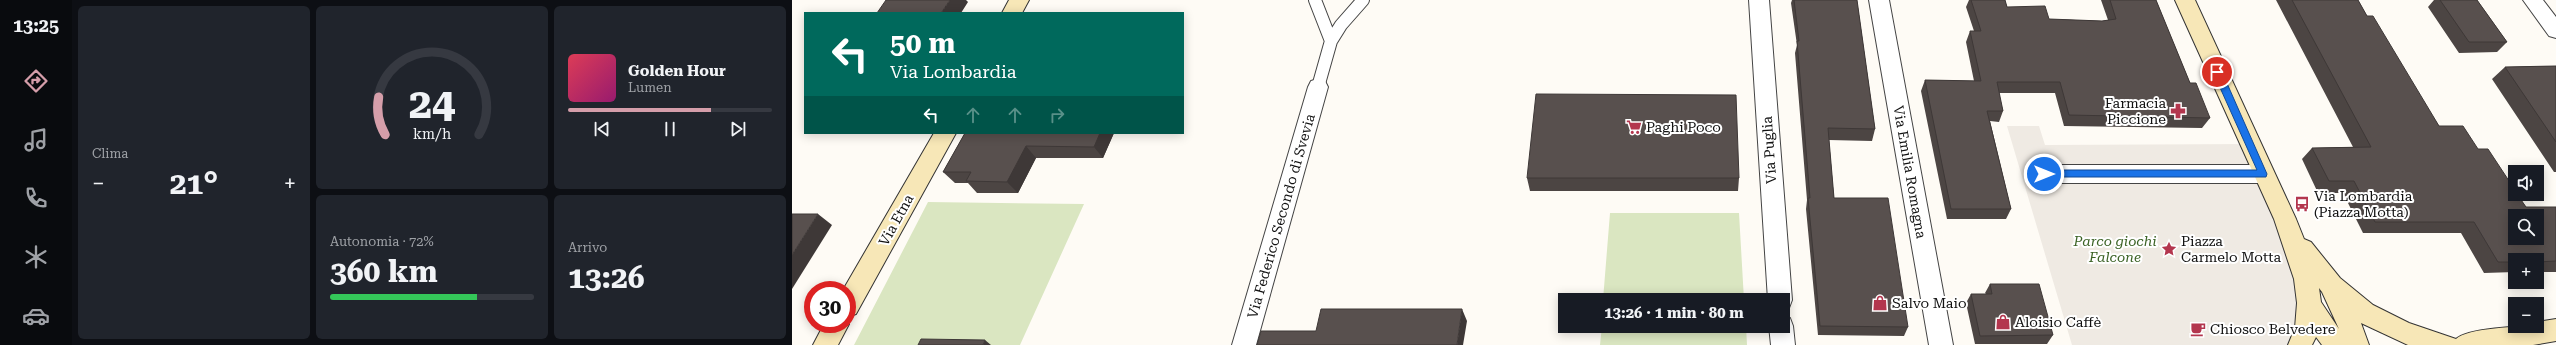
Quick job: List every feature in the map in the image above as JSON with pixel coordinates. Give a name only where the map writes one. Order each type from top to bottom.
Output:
[{"type":"street","points":[[1013,12],[1019,0]]},
{"type":"street","name":"Via Puglia","points":[[1758,0],[1779,293]]},
{"type":"street","name":"Via Emilia Romagna","points":[[1879,0],[1941,345]]},
{"type":"street","points":[[2185,0],[2263,174],[2285,219],[2312,263],[2331,286],[2369,317],[2419,339],[2447,345]]},
{"type":"street","points":[[2533,0],[2556,31]]},
{"type":"street","name":"Via Federico Secondo di Svevia","points":[[1244,345],[1318,86]]},
{"type":"street","name":"Via Etna","points":[[856,290],[943,134]]},
{"type":"street","points":[[2044,174],[2263,174]]},
{"type":"street","points":[[2285,219],[2306,279],[2309,303],[2307,328],[2300,345]]},
{"type":"street","points":[[2331,286],[2350,325],[2357,345]]},
{"type":"street","points":[[2309,303],[2320,324],[2337,345]]},
{"type":"street","points":[[2466,345],[2556,330]]},
{"type":"street","points":[[825,345],[832,333]]},
{"type":"street","points":[[1782,333],[1783,345]]},
{"type":"lane","points":[[1315,0],[1319,13],[1328,26],[1331,41]]},
{"type":"lane","points":[[1318,86],[1331,41],[1341,25],[1360,4],[1373,0]]},
{"type":"green space","points":[[928,202],[1084,204],[1020,345],[854,345]]},
{"type":"green space","points":[[1610,213],[1739,213],[1744,293],[1604,293]]},
{"type":"green space","points":[[1601,333],[1746,333],[1747,345],[1600,345]]},
{"type":"shaded area","name":"Piazza Carmelo Motta","points":[[2007,126],[2039,126],[2045,145],[2250,144],[2306,279],[2300,345],[2072,345]]},
{"type":"building","points":[[886,0],[950,0],[942,12],[878,12]]},
{"type":"building","points":[[1794,0],[1857,0],[1875,129],[1828,128],[1834,198],[1888,198],[1908,327],[1820,326],[1808,198],[1810,198],[1797,41],[1799,41]]},
{"type":"building","points":[[1971,0],[2005,0],[2007,7],[2045,6],[2049,19],[2102,21],[2116,19],[2110,0],[2156,0],[2190,83],[2196,83],[2210,118],[2069,115],[2060,82],[1997,82],[2003,111],[1987,111],[2011,209],[1951,209],[1925,80],[1981,81],[1970,31],[1981,31]]},
{"type":"building","points":[[2292,0],[2358,0],[2367,16],[2373,16],[2439,126],[2463,126],[2478,149],[2488,149],[2508,179],[2508,201],[2522,201],[2526,207],[2556,207],[2556,261],[2544,262],[2544,253],[2508,253],[2508,262],[2498,262],[2474,222],[2375,222],[2354,181],[2329,181],[2312,148],[2371,147]]},
{"type":"building","points":[[2440,0],[2477,0],[2507,42],[2469,42]]},
{"type":"building","points":[[2556,66],[2556,142],[2505,67]]},
{"type":"building","points":[[1536,94],[1736,95],[1739,178],[1527,178]]},
{"type":"building","points":[[964,134],[1100,134],[1094,147],[1026,146],[1007,182],[966,181],[971,172],[943,172]]},
{"type":"building","points":[[792,214],[818,214],[792,255]]},
{"type":"building","points":[[1990,284],[2039,284],[2053,335],[1980,336],[1971,294],[1992,294]]},
{"type":"building","points":[[1321,309],[1462,309],[1457,345],[1257,345],[1261,331],[1316,331]]},
{"type":"building","points":[[921,339],[985,340],[983,345],[918,345]]},
{"type":"place","name":"Farmacia Piccione","points":[[2178,111]]},
{"type":"place","name":"Paghi Poco","points":[[1634,127]]},
{"type":"place","name":"Via Lombardia (Piazza Motta)","points":[[2302,204]]},
{"type":"place","name":"Piazza Carmelo Motta","points":[[2169,249]]},
{"type":"place","name":"Salvo Maio","points":[[1880,303]]},
{"type":"place","name":"Aloisio Caffè","points":[[2003,322]]},
{"type":"place","name":"Chiosco Belvedere","points":[[2198,329]]},
{"type":"route","points":[[2044,174],[2263,174],[2217,72]]},
{"type":"park label","name":"Parco giochi Falcone","points":[[2115,250]]}]
